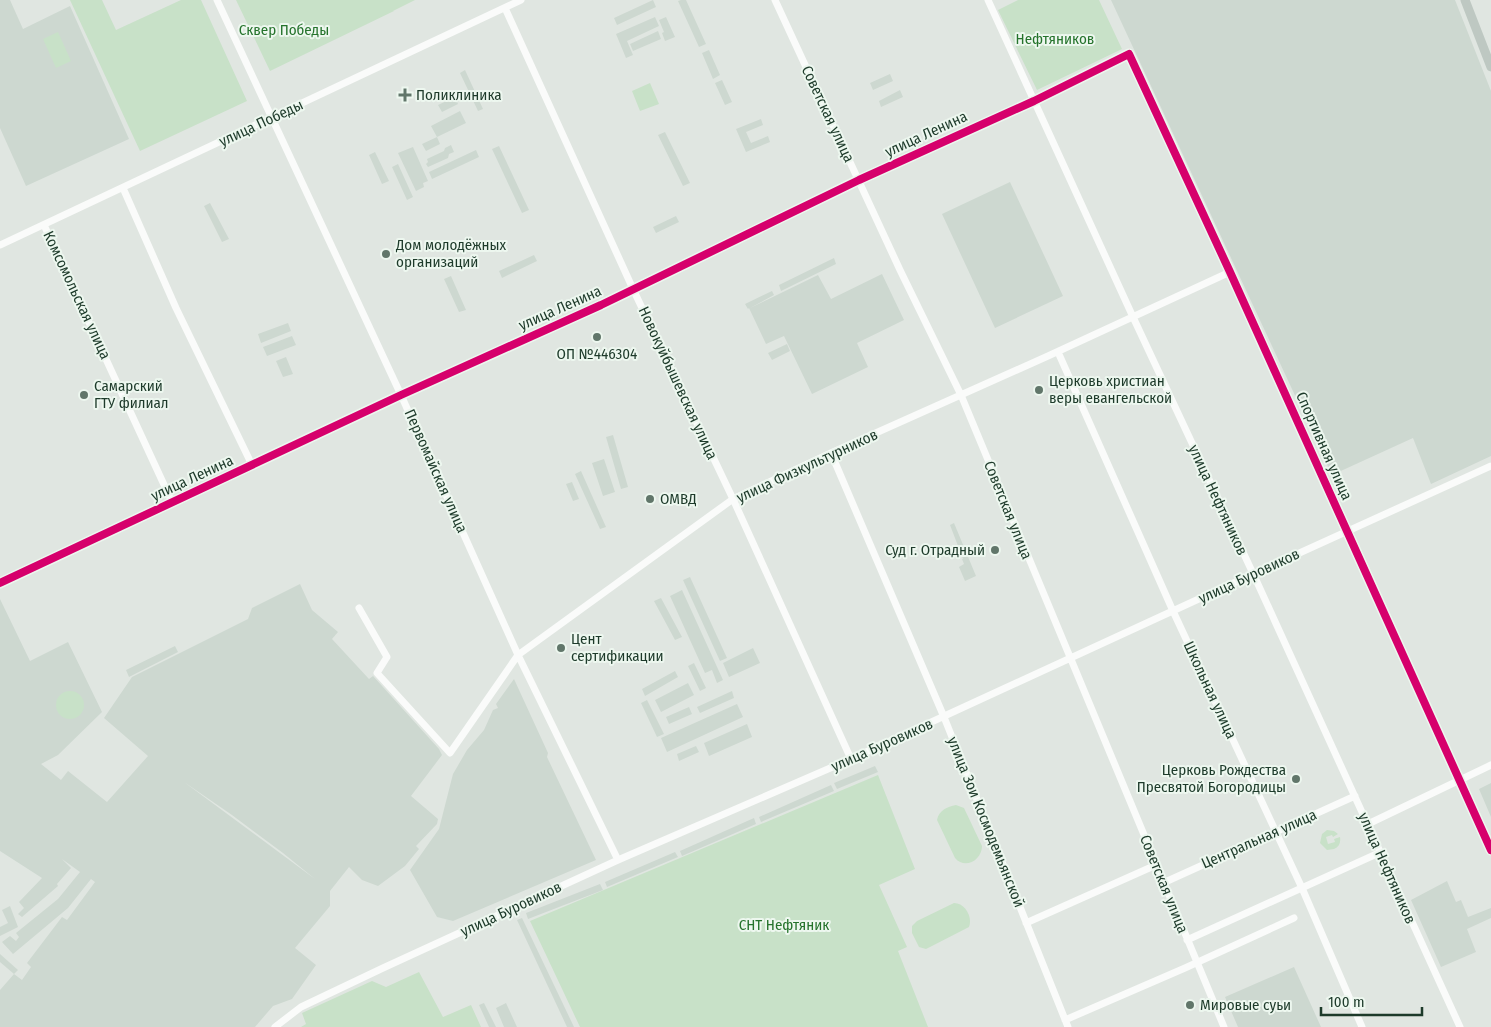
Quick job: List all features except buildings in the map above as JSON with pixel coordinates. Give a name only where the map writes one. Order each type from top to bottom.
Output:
[{"type":"main road","points":[[1465,0],[1491,67]]},
{"type":"street","name":"Первомайская улица","points":[[217,0],[401,395],[518,655],[618,860]]},
{"type":"street","name":"улица Победы","points":[[0,245],[521,0]]},
{"type":"street","name":"Советская улица","points":[[775,0],[960,395],[1224,1027]]},
{"type":"street","name":"улица Нефтяников","points":[[988,0],[1460,1027]]},
{"type":"street","name":"Новокуйбышевская улица","points":[[505,8],[633,288],[733,499],[851,759]]},
{"type":"street","name":"улица Ленина","points":[[0,583],[401,395],[601,305],[859,180],[1034,101],[1129,54]]},
{"type":"street","name":"Спортивная улица","points":[[1129,54],[1230,272],[1491,850]]},
{"type":"street","points":[[123,188],[176,308],[252,465]]},
{"type":"street","name":"Комсомольская улица","points":[[44,224],[172,502]]},
{"type":"street","name":"улица Физкультурников","points":[[359,608],[388,656],[377,673],[450,753],[518,655],[733,499],[1230,272]]},
{"type":"street","name":"Школьная улица","points":[[1058,352],[1173,611],[1302,888],[1362,1027]]},
{"type":"street","name":"улица Зои Космодемьянской","points":[[832,453],[944,717],[1067,1023]]},
{"type":"street","name":"улица Буровиков","points":[[275,1027],[301,1007],[618,860],[851,759],[1491,466]]},
{"type":"street","points":[[1368,824],[1491,765]]},
{"type":"street","name":"Центральная улица","points":[[1163,883],[1355,796]]},
{"type":"street","points":[[1187,940],[1381,852]]},
{"type":"street","points":[[1026,923],[1156,865]]},
{"type":"street","points":[[1067,1023],[1294,918]]},
{"type":"shaded area","points":[[0,0],[10,0],[23,29],[70,6],[129,139],[26,186],[0,128]]},
{"type":"shaded area","points":[[653,0],[656,7],[617,25],[614,18]]},
{"type":"shaded area","points":[[686,0],[706,44],[699,47],[678,1]]},
{"type":"shaded area","points":[[1111,0],[1455,0],[1491,91],[1491,456],[1431,484],[1413,438],[1332,475]]},
{"type":"shaded area","points":[[655,17],[659,26],[627,41],[633,55],[626,58],[616,34]]},
{"type":"shaded area","points":[[666,17],[675,37],[665,41],[662,33],[664,32],[659,20]]},
{"type":"shaded area","points":[[658,31],[661,39],[633,51],[630,44]]},
{"type":"shaded area","points":[[709,50],[720,75],[713,79],[702,53]]},
{"type":"shaded area","points":[[465,70],[483,109],[478,111],[460,73]]},
{"type":"shaded area","points":[[890,74],[893,81],[873,90],[870,83]]},
{"type":"shaded area","points":[[722,80],[732,102],[725,105],[715,83]]},
{"type":"shaded area","points":[[900,90],[903,97],[881,107],[879,101]]},
{"type":"shaded area","points":[[455,97],[458,104],[442,112],[438,105]]},
{"type":"shaded area","points":[[460,111],[466,123],[437,137],[431,126]]},
{"type":"shaded area","points":[[761,119],[763,125],[746,132],[751,143],[768,136],[770,142],[746,152],[736,129]]},
{"type":"shaded area","points":[[665,132],[690,183],[683,186],[658,135]]},
{"type":"shaded area","points":[[437,137],[440,144],[426,151],[422,144]]},
{"type":"shaded area","points":[[451,145],[454,152],[449,154],[448,158],[428,167],[426,164],[428,162],[427,159],[444,151],[445,148]]},
{"type":"shaded area","points":[[499,146],[529,210],[522,213],[492,149]]},
{"type":"shaded area","points":[[413,147],[428,181],[423,183],[424,187],[416,191],[398,153]]},
{"type":"shaded area","points":[[476,150],[479,157],[432,179],[429,172]]},
{"type":"shaded area","points":[[375,152],[389,181],[382,184],[369,155]]},
{"type":"shaded area","points":[[398,164],[413,197],[407,200],[392,167]]},
{"type":"shaded area","points":[[1010,182],[1063,296],[995,328],[942,214]]},
{"type":"shaded area","points":[[210,203],[229,239],[222,242],[204,206]]},
{"type":"shaded area","points":[[676,216],[679,222],[656,233],[653,227]]},
{"type":"shaded area","points":[[534,255],[537,261],[502,278],[499,271]]},
{"type":"shaded area","points":[[834,258],[836,264],[781,291],[779,285]]},
{"type":"shaded area","points":[[882,274],[904,320],[857,343],[868,367],[812,394],[784,336],[766,344],[749,308],[745,304],[772,291],[774,295],[750,308],[818,275],[831,299]]},
{"type":"shaded area","points":[[451,276],[466,310],[459,312],[444,279]]},
{"type":"shaded area","points":[[288,323],[291,331],[261,343],[258,334]]},
{"type":"shaded area","points":[[292,336],[296,345],[267,356],[263,347]]},
{"type":"shaded area","points":[[787,344],[790,351],[772,360],[768,353]]},
{"type":"shaded area","points":[[286,357],[293,374],[283,377],[276,361]]},
{"type":"shaded area","points":[[613,435],[628,487],[621,489],[606,437]]},
{"type":"shaded area","points":[[604,459],[615,492],[603,496],[592,463]]},
{"type":"shaded area","points":[[581,471],[606,527],[600,529],[575,474]]},
{"type":"shaded area","points":[[572,482],[579,499],[573,501],[566,484]]},
{"type":"shaded area","points":[[954,523],[976,576],[965,581],[959,567],[964,564],[963,559],[950,525]]},
{"type":"shaded area","points":[[690,577],[727,658],[720,661],[683,580]]},
{"type":"shaded area","points":[[300,584],[312,610],[338,632],[332,639],[369,679],[373,676],[439,749],[442,755],[411,796],[438,819],[437,824],[416,846],[419,849],[405,866],[378,886],[362,880],[349,867],[330,891],[330,906],[295,948],[316,965],[292,999],[273,1006],[255,1027],[0,1027],[0,990],[14,974],[22,980],[31,967],[27,963],[62,917],[67,920],[95,882],[91,879],[68,908],[13,954],[2,942],[10,936],[16,941],[19,937],[16,933],[58,899],[80,872],[62,859],[71,868],[57,884],[58,886],[22,917],[18,914],[24,908],[19,902],[42,878],[0,851],[0,599],[30,661],[68,642],[102,712],[58,755],[41,764],[61,780],[68,771],[107,802],[148,756],[104,718],[132,677],[248,619],[252,608]],"holes":[[[184,782],[283,853],[315,879]]]},
{"type":"shaded area","points":[[682,590],[723,680],[717,683],[712,670],[705,673],[670,596]]},
{"type":"shaded area","points":[[661,598],[682,637],[675,640],[654,601]]},
{"type":"shaded area","points":[[175,646],[178,652],[129,677],[126,670]]},
{"type":"shaded area","points":[[753,648],[760,663],[729,677],[723,663]]},
{"type":"shaded area","points":[[694,663],[706,688],[700,691],[688,666]]},
{"type":"shaded area","points":[[675,671],[678,677],[645,696],[642,689]]},
{"type":"shaded area","points":[[514,679],[548,753],[547,757],[596,860],[453,921],[437,917],[410,870],[439,829],[453,774],[467,750],[484,730],[493,710],[498,708],[496,704]]},
{"type":"shaded area","points":[[688,683],[694,695],[661,712],[655,700]]},
{"type":"shaded area","points":[[732,691],[734,698],[700,713],[697,707]]},
{"type":"shaded area","points":[[647,700],[664,734],[657,737],[641,703]]},
{"type":"shaded area","points":[[737,704],[743,717],[667,752],[661,738]]},
{"type":"shaded area","points":[[689,707],[692,714],[669,724],[666,717]]},
{"type":"shaded area","points":[[747,724],[752,737],[709,756],[704,743]]},
{"type":"shaded area","points":[[696,746],[699,752],[679,761],[677,754]]},
{"type":"shaded area","points":[[875,766],[878,772],[837,789],[834,783]]},
{"type":"shaded area","points":[[1491,783],[1491,817],[1479,789]]},
{"type":"shaded area","points":[[831,785],[834,791],[761,822],[759,817]]},
{"type":"shaded area","points":[[754,818],[756,824],[682,856],[680,851]]},
{"type":"shaded area","points":[[675,852],[678,857],[607,887],[605,882]]},
{"type":"shaded area","points":[[1447,881],[1456,902],[1461,900],[1468,917],[1491,908],[1491,918],[1467,929],[1476,952],[1441,967],[1411,900]]},
{"type":"shaded area","points":[[600,884],[603,890],[528,919],[526,913]]},
{"type":"shaded area","points":[[10,906],[18,927],[0,936],[0,927],[8,923],[2,910]]},
{"type":"shaded area","points":[[522,918],[574,1027],[567,1027],[517,920]]},
{"type":"shaded area","points":[[0,954],[18,970],[14,974],[0,962]]},
{"type":"shaded area","points":[[1294,967],[1321,1027],[1238,1027],[1225,997]]},
{"type":"shaded area","points":[[484,1003],[496,1027],[489,1027],[479,1005]]},
{"type":"shaded area","points":[[506,1003],[517,1027],[504,1027],[496,1008]]},
{"type":"green space","points":[[70,0],[102,0],[116,30],[181,0],[201,0],[247,101],[140,151]]},
{"type":"green space","name":"Сквер Победы","points":[[236,0],[415,0],[270,71]]},
{"type":"green space","name":"Нефтяников","points":[[1018,0],[1099,0],[1122,49],[1037,90],[998,10]]},
{"type":"green space","points":[[58,32],[71,61],[56,68],[43,39]]},
{"type":"green space","points":[[650,83],[659,104],[640,111],[632,91]]},
{"type":"green space","points":[[70,691],[80,695],[84,705],[80,715],[70,719],[60,715],[56,705],[60,695]]},
{"type":"green space","name":"СНТ Нефтяник","points":[[878,775],[915,869],[879,885],[907,947],[898,951],[928,1027],[580,1027],[530,921]]},
{"type":"green space","points":[[956,805],[964,808],[982,846],[976,859],[968,863],[959,862],[955,858],[937,820],[944,810]]},
{"type":"green space","points":[[1327,830],[1338,834],[1333,837],[1332,835],[1326,837],[1328,844],[1335,842],[1334,839],[1340,837],[1339,844],[1334,849],[1327,850],[1320,843],[1322,834]]},
{"type":"green space","points":[[954,903],[962,905],[967,911],[970,919],[969,927],[926,949],[919,947],[912,933],[912,926],[917,921]]},
{"type":"green space","points":[[419,972],[443,1017],[471,1005],[481,1027],[301,1027],[306,1024],[302,1013],[372,981],[386,987]]},
{"type":"cycle path","points":[[0,583],[401,395],[601,305],[859,180],[1034,101],[1129,54],[1230,272],[1491,850]]},
{"type":"place","name":"Поликлиника","points":[[405,95]]},
{"type":"place","name":"Дом молодёжных организаций","points":[[386,254]]},
{"type":"place","name":"ОП №446304","points":[[597,337]]},
{"type":"place","name":"Церковь христиан веры евангельской","points":[[1039,390]]},
{"type":"place","name":"Самарский ГТУ филиал","points":[[84,395]]},
{"type":"place","name":"ОМВД","points":[[650,499]]},
{"type":"place","name":"Суд г. Отрадный","points":[[995,550]]},
{"type":"place","name":"Цент сертификации","points":[[561,648]]},
{"type":"place","name":"Церковь Рождества Пресвятой Богородицы","points":[[1296,779]]},
{"type":"place","name":"Мировые суьи","points":[[1190,1005]]}]
